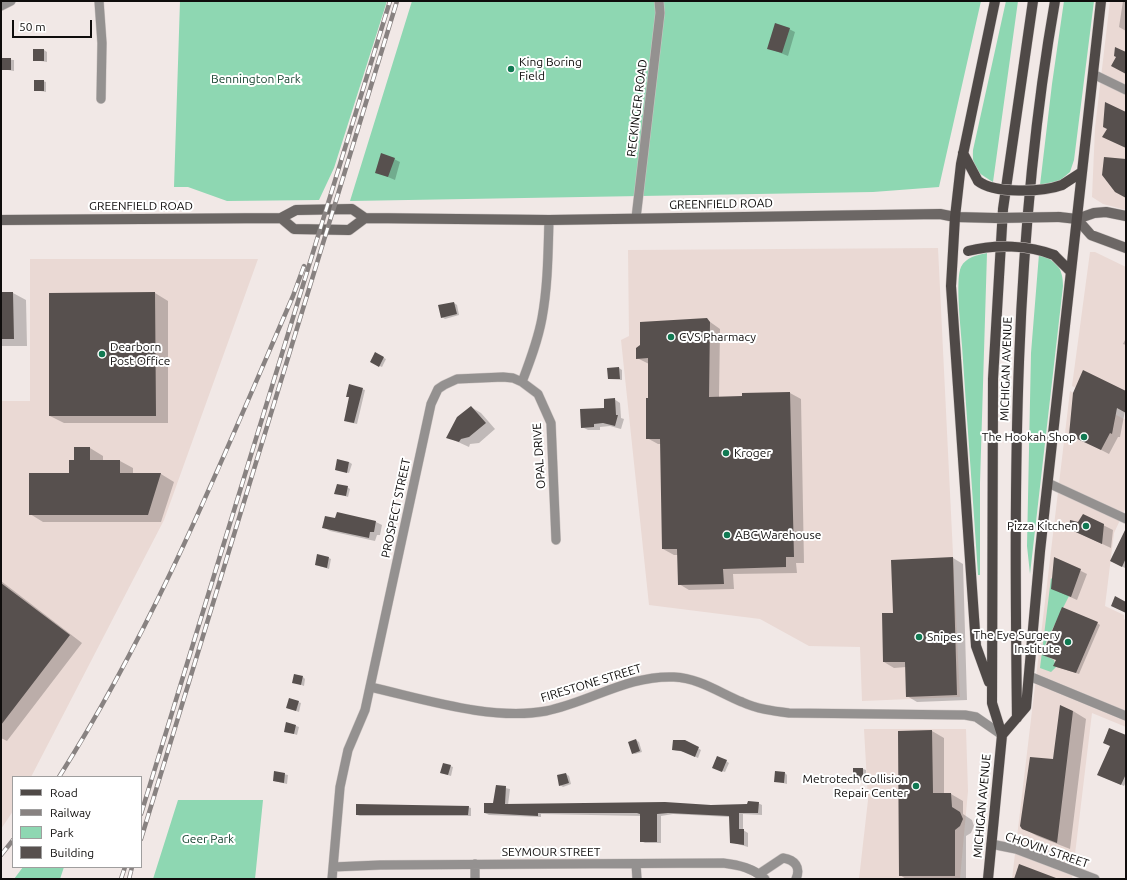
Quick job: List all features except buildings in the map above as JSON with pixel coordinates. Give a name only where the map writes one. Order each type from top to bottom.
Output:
[{"type":"main road","points":[[991,688],[976,646],[952,310],[952,260],[955,217],[963,153],[995,1]]},
{"type":"main road","name":"MICHIGAN AVENUE","points":[[988,879],[1002,735],[992,703],[991,688],[993,379],[1004,209],[1033,1]]},
{"type":"main road","name":"MICHIGAN AVENUE","points":[[1017,718],[1015,519],[1018,371],[1027,207],[1045,55],[1055,1]]},
{"type":"main road","points":[[1002,735],[1026,707],[1030,676],[1040,551],[1101,1]]},
{"type":"main road","points":[[963,153],[978,181],[986,187],[997,189],[1045,190],[1062,185],[1082,172]]},
{"type":"main road","name":"GREENFIELD ROAD","points":[[1,220],[281,218],[296,210],[345,209],[352,209],[365,218],[549,220],[940,214],[955,217],[1059,217],[1077,219],[1094,213],[1106,212],[1126,216]]},
{"type":"main road","points":[[281,218],[294,229],[349,230],[365,218]]},
{"type":"main road","points":[[1077,219],[1091,235],[1126,248]]},
{"type":"main road","points":[[952,260],[968,251],[982,248],[1033,249],[1054,255],[1071,272]]},
{"type":"street","points":[[1,6],[11,1]]},
{"type":"street","points":[[99,1],[102,43],[101,99]]},
{"type":"street","name":"RECKINGER ROAD","points":[[636,218],[660,13],[659,1]]},
{"type":"street","points":[[1092,74],[1126,90]]},
{"type":"street","points":[[522,382],[534,350],[542,317],[548,277],[549,220]]},
{"type":"street","name":"PROSPECT STREET","points":[[332,879],[340,787],[348,750],[365,710],[434,396],[444,385],[457,379],[503,377],[522,382]]},
{"type":"street","name":"OPAL DRIVE","points":[[522,382],[538,394],[551,424],[556,540]]},
{"type":"street","points":[[1048,483],[1126,519]]},
{"type":"street","points":[[1030,676],[1126,716]]},
{"type":"street","name":"FIRESTONE STREET","points":[[370,687],[488,712],[514,714],[555,708],[644,679],[676,677],[698,682],[742,702],[768,710],[789,713],[976,716],[1002,735]]},
{"type":"street","name":"CHOVIN STREET","points":[[992,844],[1016,849],[1095,879]]},
{"type":"street","points":[[762,876],[783,858],[792,859],[797,864],[798,870],[796,879]]},
{"type":"street","name":"SEYMOUR STREET","points":[[332,867],[475,864],[723,863],[744,867],[762,876]]},
{"type":"street","points":[[475,864],[475,879]]},
{"type":"street","points":[[636,864],[637,879]]},
{"type":"shaded area","points":[[1110,1],[1126,1],[1126,210],[1103,204],[1092,197],[1095,128]]},
{"type":"shaded area","points":[[938,248],[960,697],[862,701],[860,647],[809,646],[760,619],[649,605],[621,340],[629,336],[628,250]]},
{"type":"shaded area","points":[[1090,252],[1095,252],[1126,267],[1126,412],[1072,386]]},
{"type":"shaded area","points":[[30,259],[258,259],[164,520],[32,776],[12,776],[12,812],[1,829],[1,401],[30,401]]},
{"type":"shaded area","points":[[1070,391],[1126,420],[1126,507],[1114,533],[1105,606],[1124,615],[1124,619],[1126,620],[1126,727],[1092,713],[1072,879],[1012,879]]},
{"type":"shaded area","points":[[864,729],[966,729],[968,791],[960,879],[859,879],[868,800]]},
{"type":"green space","name":"Bennington Park","points":[[180,1],[387,1],[334,168],[319,200],[227,201],[188,187],[174,187]]},
{"type":"green space","points":[[412,1],[981,1],[939,187],[873,192],[350,201]]},
{"type":"green space","points":[[1006,1],[1018,1],[993,182],[977,170],[973,162],[973,150]]},
{"type":"green space","points":[[1064,1],[1094,1],[1074,160],[1070,172],[1058,182],[1040,185],[1052,84]]},
{"type":"green space","points":[[987,253],[980,483],[980,575],[978,575],[958,283],[959,273],[963,264],[969,259]]},
{"type":"green space","points":[[1039,254],[1050,259],[1060,269],[1063,279],[1063,286],[1030,574],[1027,546],[1031,353]]},
{"type":"green space","points":[[1051,578],[1069,596],[1047,640],[1042,654],[1054,660],[1056,667],[1051,672],[1040,668]]},
{"type":"green space","name":"Geer Park","points":[[178,800],[263,800],[255,879],[153,879]]},
{"type":"green space","points":[[22,868],[64,868],[60,879],[14,879]]},
{"type":"railway","points":[[142,811],[390,1]]},
{"type":"railway","points":[[142,836],[397,1]]},
{"type":"railway","points":[[60,776],[94,720],[157,602],[240,419],[293,296],[304,266]]},
{"type":"railway","points":[[1,855],[12,841]]},
{"type":"railway","points":[[121,879],[125,868]]},
{"type":"railway","points":[[129,879],[132,868]]},
{"type":"place","name":"King Boring Field","points":[[511,69]]},
{"type":"place","name":"CVS Pharmacy","points":[[671,337]]},
{"type":"place","name":"Dearborn Post Office","points":[[102,354]]},
{"type":"place","name":"The Hookah Shop","points":[[1084,437]]},
{"type":"place","name":"Kroger","points":[[726,453]]},
{"type":"place","name":"Pizza Kitchen","points":[[1086,526]]},
{"type":"place","name":"ABC Warehouse","points":[[727,535]]},
{"type":"place","name":"Snipes","points":[[919,637]]},
{"type":"place","name":"The Eye Surgery Institute","points":[[1068,642]]},
{"type":"place","name":"Metrotech Collision Repair Center","points":[[916,786]]}]
